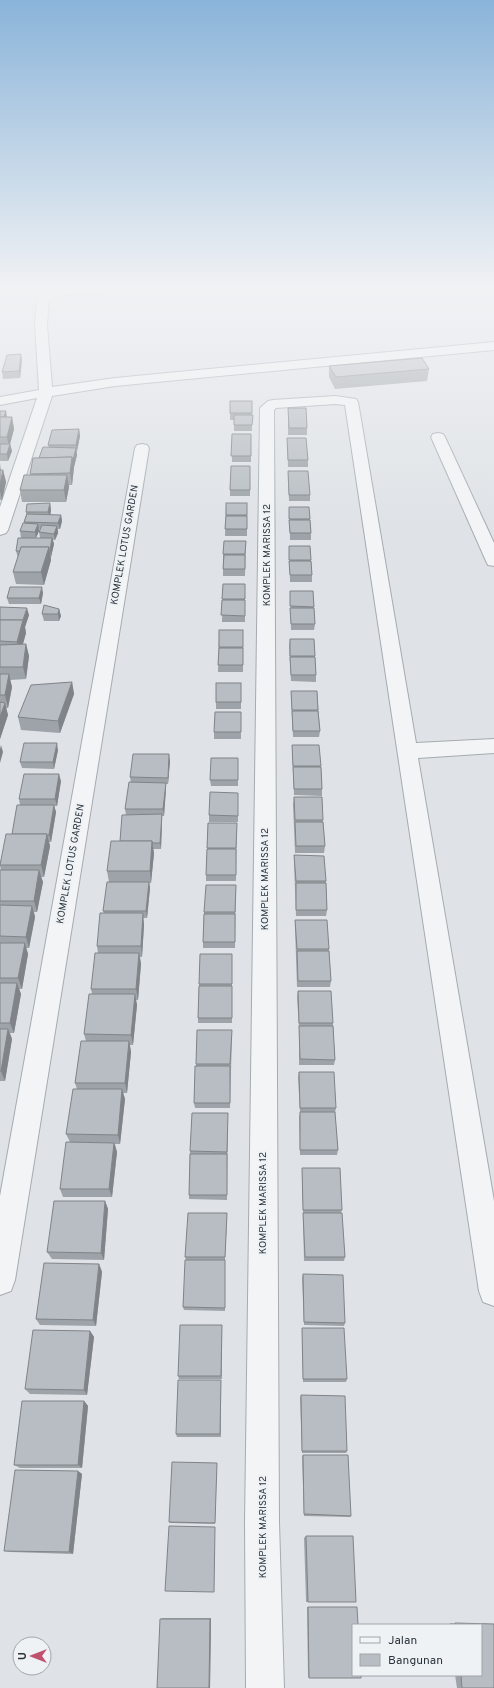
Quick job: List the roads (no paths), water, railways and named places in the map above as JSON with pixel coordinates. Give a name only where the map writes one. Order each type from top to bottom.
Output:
[{"type":"street","points":[[0,530],[46,392],[44,366]]},
{"type":"street","points":[[0,401],[46,392],[115,382],[286,366]]},
{"type":"street","name":"KOMPLEK MARISSA 12","points":[[264,1688],[262,1522],[263,1094],[267,408],[269,406],[335,400],[351,402],[494,1291]]},
{"type":"street","points":[[438,437],[494,561]]},
{"type":"street","name":"KOMPLEK LOTUS GARDEN","points":[[0,1280],[142,448]]},
{"type":"street","points":[[407,751],[494,746]]}]
